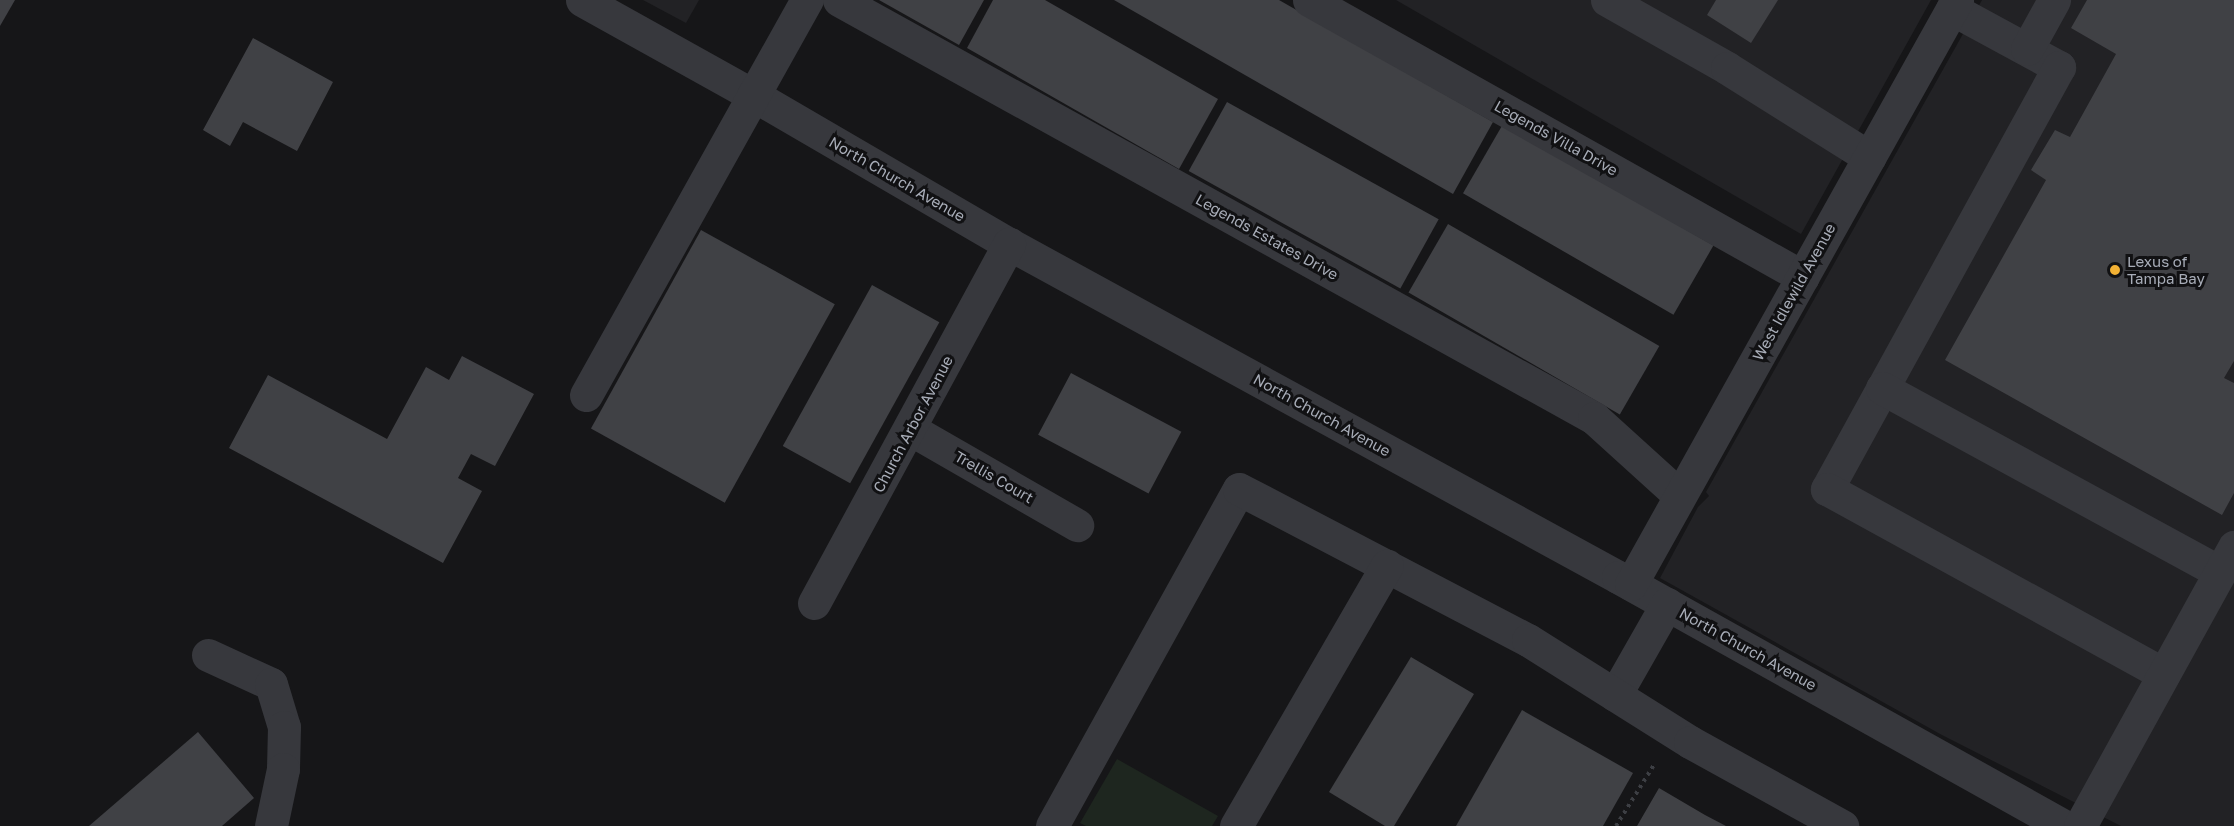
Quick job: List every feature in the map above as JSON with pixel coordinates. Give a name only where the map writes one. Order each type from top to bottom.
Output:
[{"type":"street","name":"North Church Avenue","points":[[582,0],[753,95],[1009,244],[1631,584],[2064,826]]},
{"type":"street","points":[[586,395],[807,0]]},
{"type":"street","name":"Legends Estates Drive","points":[[839,0],[1594,418],[1679,495]]},
{"type":"street","name":"Legends Villa Drive","points":[[1309,0],[1803,277]]},
{"type":"street","points":[[1607,0],[1727,68],[1869,157]]},
{"type":"street","points":[[2027,50],[2054,0]]},
{"type":"street","points":[[1954,4],[2027,50],[2059,67],[1827,489],[2163,674]]},
{"type":"street","name":"West Idlewild Avenue","points":[[1631,584],[1954,4]]},
{"type":"street","name":"Church Arbor Avenue","points":[[814,603],[1009,244]]},
{"type":"street","points":[[1882,388],[2227,559],[2080,826]]},
{"type":"street","name":"Trellis Court","points":[[910,429],[1077,525]]},
{"type":"street","points":[[1052,826],[1239,489],[1528,640],[1676,733],[1842,826]]},
{"type":"street","points":[[1236,826],[1387,566]]},
{"type":"street","points":[[1616,695],[1667,604]]},
{"type":"street","points":[[208,655],[271,684],[284,727],[283,769],[271,826]]},
{"type":"path","points":[[1616,826],[1676,733]]},
{"type":"shaded area","points":[[643,0],[699,0],[686,23]]},
{"type":"shaded area","points":[[1396,0],[1931,0],[1801,234]]},
{"type":"shaded area","points":[[1982,0],[2234,0],[2234,826],[2121,826],[1942,735],[1660,578],[1698,507],[1709,496],[1706,492]]},
{"type":"shaded area","points":[[1117,759],[1218,816],[1212,826],[1086,826],[1080,823]]},
{"type":"building","points":[[0,0],[15,0],[0,26]]},
{"type":"building","points":[[879,0],[984,0],[959,45]]},
{"type":"building","points":[[993,0],[1045,0],[1218,99],[1179,169],[967,48]]},
{"type":"building","points":[[1114,0],[1279,0],[1493,122],[1453,194]]},
{"type":"building","points":[[1716,0],[1778,0],[1751,43],[1707,15]]},
{"type":"building","name":"Lexus of Tampa Bay","points":[[2087,0],[2234,0],[2234,361],[2224,378],[2234,383],[2234,493],[2222,515],[1945,360],[2046,180],[2031,170],[2055,130],[2070,137],[2116,54],[2071,28]]},
{"type":"building","points":[[253,38],[333,82],[297,151],[243,122],[230,146],[203,130]]},
{"type":"building","points":[[1227,102],[1439,219],[1400,288],[1189,171]]},
{"type":"building","points":[[1503,124],[1713,246],[1673,315],[1463,193]]},
{"type":"building","points":[[1448,224],[1659,346],[1620,414],[1408,292]]},
{"type":"building","points":[[701,230],[835,304],[725,503],[591,429]]},
{"type":"building","points":[[872,285],[939,322],[850,483],[783,446]]},
{"type":"building","points":[[462,356],[534,394],[495,466],[471,454],[458,478],[482,491],[443,563],[229,448],[268,375],[387,439],[426,367],[449,380]]},
{"type":"building","points":[[1071,373],[1181,432],[1149,493],[1038,435]]},
{"type":"building","points":[[1411,657],[1474,694],[1394,826],[1385,826],[1329,792]]},
{"type":"building","points":[[1522,710],[1633,773],[1603,826],[1456,826]]},
{"type":"building","points":[[198,732],[254,798],[222,826],[89,826]]},
{"type":"building","points":[[1659,788],[1705,815],[1726,826],[1637,826]]},
{"type":"place","name":"Lexus of Tampa Bay","points":[[2115,270]]}]
